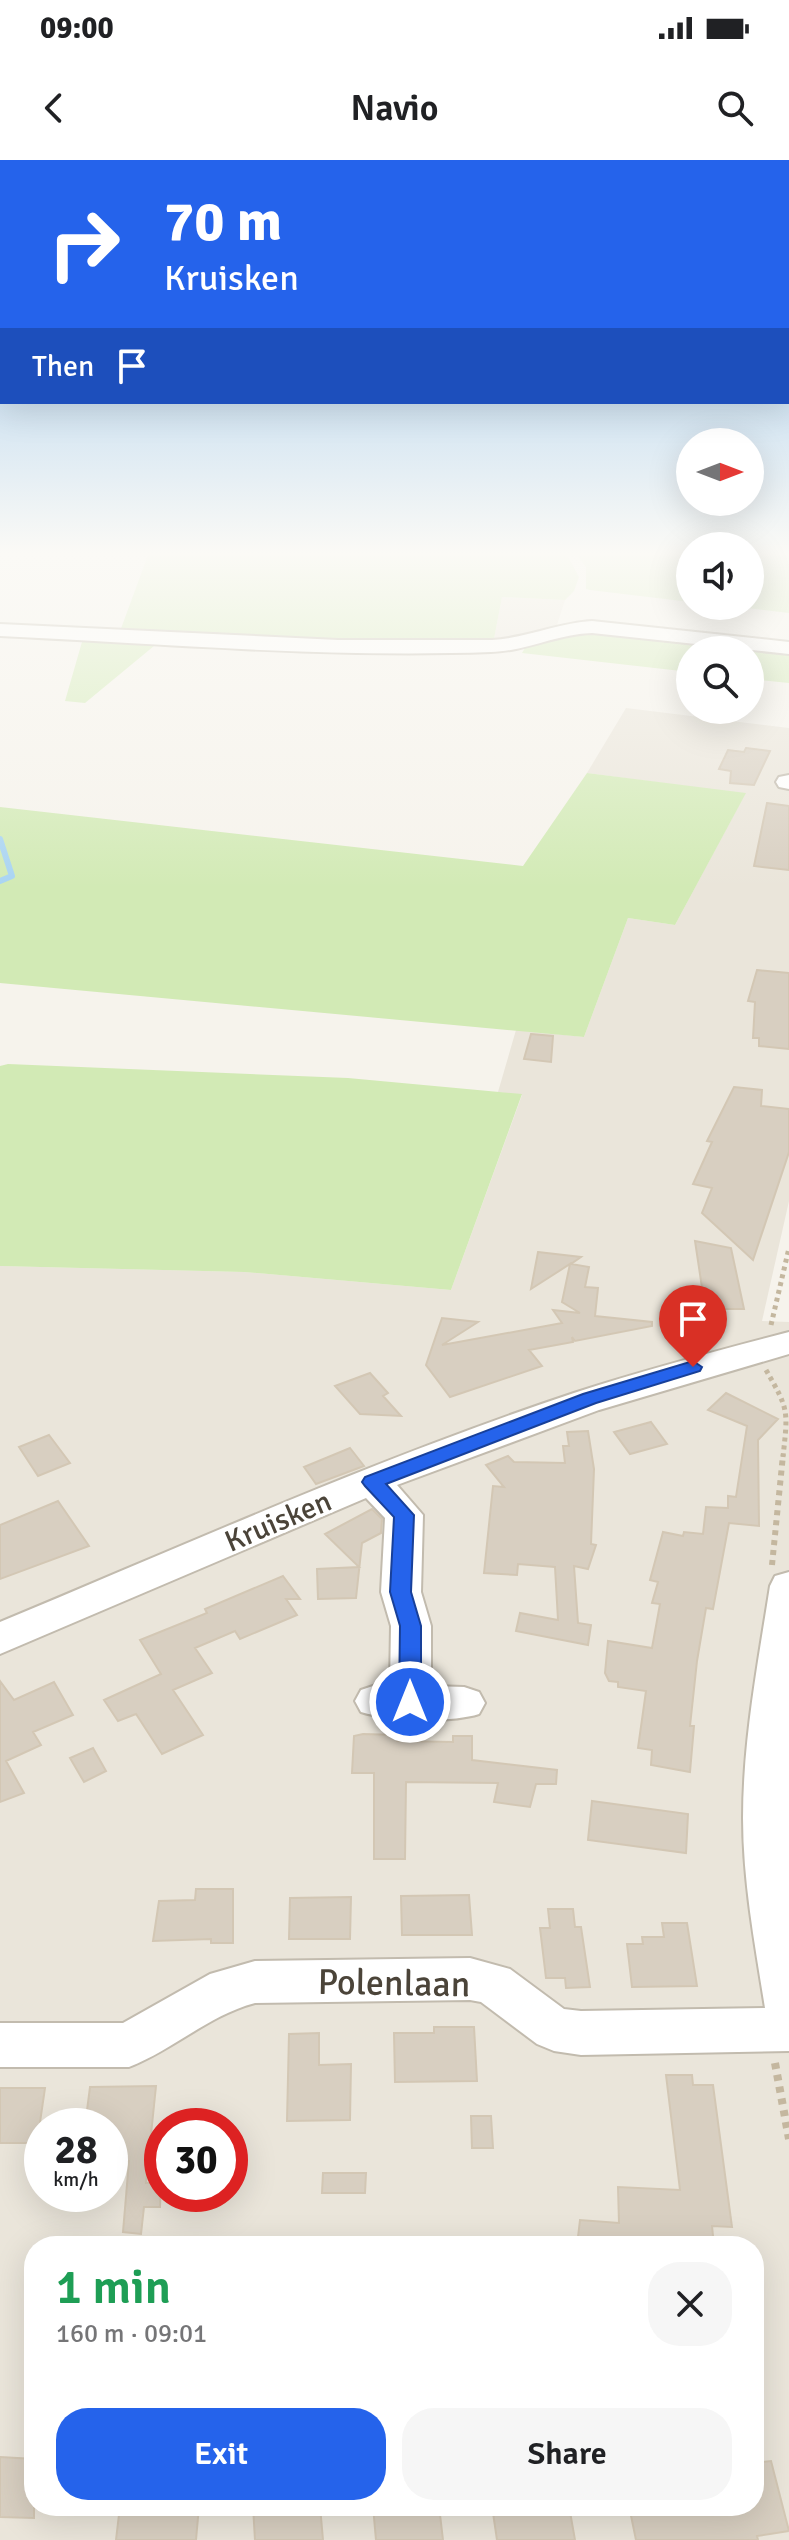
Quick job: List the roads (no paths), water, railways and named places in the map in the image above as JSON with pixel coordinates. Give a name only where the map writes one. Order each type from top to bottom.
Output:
[{"type":"street","name":"Kruisken","points":[[0,1639],[372,1482],[590,1398],[719,1359],[789,1343]]},
{"type":"street","points":[[372,1482],[404,1515],[401,1592],[411,1626],[393,1702],[464,1703]]},
{"type":"street","points":[[789,1586],[769,1741],[765,1817],[772,1906],[789,2012]]},
{"type":"street","name":"Polenlaan","points":[[0,2045],[129,2045],[227,1989],[255,1982],[470,1979],[493,1984],[554,2029],[581,2033],[789,2029]]},
{"type":"waterway","points":[[0,839],[12,876],[0,881]]}]
